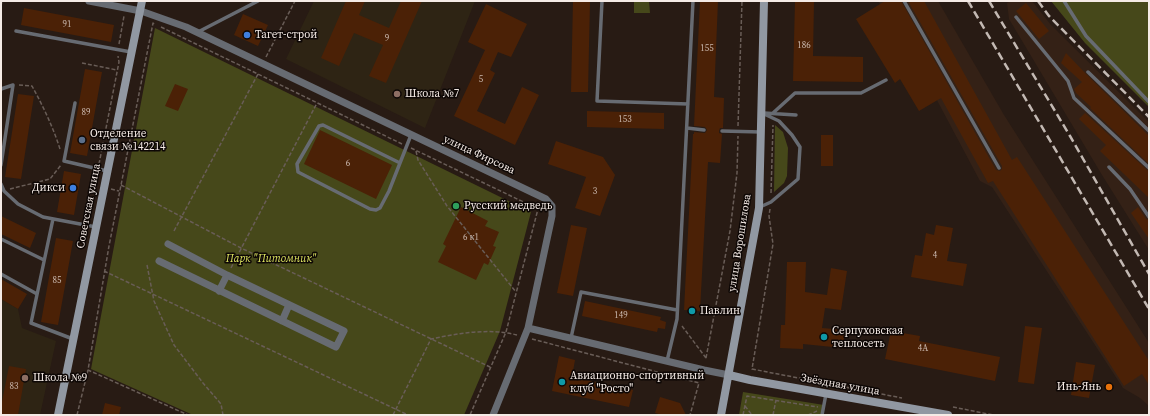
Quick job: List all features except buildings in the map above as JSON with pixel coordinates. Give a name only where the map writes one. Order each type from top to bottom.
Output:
[{"type":"main road","name":"Советская улица","points":[[58,415],[142,1]]},
{"type":"main road","name":"улица Ворошилова","points":[[721,415],[759,208],[764,1]]},
{"type":"main road","name":"Звёздная улица","points":[[729,375],[948,415]]},
{"type":"street","name":"улица Фирсова","points":[[88,1],[141,11],[186,27],[546,199],[552,206],[552,216],[528,328]]},
{"type":"street","points":[[159,261],[336,347],[344,331],[227,275],[168,244]]},
{"type":"street","points":[[219,290],[227,275]]},
{"type":"street","points":[[282,320],[289,305]]},
{"type":"street","points":[[493,415],[528,328],[667,362],[729,375]]},
{"type":"lane","points":[[198,33],[258,1]]},
{"type":"lane","points":[[602,1],[598,101],[688,104]]},
{"type":"lane","points":[[667,362],[678,310],[693,1]]},
{"type":"lane","points":[[904,1],[999,168]]},
{"type":"lane","points":[[1064,1],[1086,36],[1149,102]]},
{"type":"lane","points":[[1016,17],[1068,81],[1074,98],[1149,168]]},
{"type":"lane","points":[[16,31],[132,52]]},
{"type":"lane","points":[[1088,72],[1149,131]]},
{"type":"lane","points":[[773,113],[795,93],[861,93],[886,80]]},
{"type":"lane","points":[[1,89],[13,85],[1,165]]},
{"type":"lane","points":[[75,103],[64,161],[107,171]]},
{"type":"lane","points":[[761,113],[796,115]]},
{"type":"lane","points":[[759,208],[771,202],[798,179],[800,147],[792,135],[779,121],[761,113]]},
{"type":"lane","points":[[400,163],[323,125],[319,126],[297,164],[297,168],[298,172],[370,209],[376,210],[380,208],[386,196],[400,163],[407,146],[411,135]]},
{"type":"lane","points":[[687,128],[704,130]]},
{"type":"lane","points":[[722,131],[761,132]]},
{"type":"lane","points":[[1109,167],[1130,189],[1149,217]]},
{"type":"lane","points":[[1,184],[4,191],[18,204],[43,218],[96,227]]},
{"type":"lane","points":[[53,219],[30,323],[74,339]]},
{"type":"lane","points":[[1,239],[44,260]]},
{"type":"lane","points":[[1,274],[37,294]]},
{"type":"lane","points":[[571,338],[581,292],[678,310]]},
{"type":"lane","points":[[822,415],[826,393]]},
{"type":"path","points":[[1,6],[2,1]]},
{"type":"path","points":[[262,64],[295,1]]},
{"type":"path","points":[[677,319],[706,358],[730,231],[737,173],[742,1]]},
{"type":"path","points":[[96,186],[119,62],[118,50],[124,16]]},
{"type":"path","points":[[77,415],[88,370],[104,272],[153,23],[538,209],[506,332],[470,415]]},
{"type":"path","points":[[82,63],[117,70]]},
{"type":"path","points":[[174,232],[258,74]]},
{"type":"path","points":[[4,191],[50,179],[64,161],[55,133],[32,86],[13,85]]},
{"type":"path","points":[[227,275],[317,103]]},
{"type":"path","points":[[773,118],[771,202],[769,216],[772,244],[752,369],[907,399]]},
{"type":"path","points":[[416,151],[418,160],[447,206],[516,292]]},
{"type":"path","points":[[121,185],[241,248],[490,367]]},
{"type":"path","points":[[148,265],[154,300],[174,345],[221,404],[223,415]]},
{"type":"path","points":[[104,272],[408,415]]},
{"type":"path","points":[[431,339],[461,333],[506,332],[699,383],[690,415]]},
{"type":"path","points":[[392,415],[431,339]]},
{"type":"path","points":[[88,370],[188,415]]},
{"type":"path","points":[[743,415],[747,396],[823,408]]},
{"type":"path","points":[[774,415],[776,400]]},
{"type":"path","points":[[745,406],[752,415]]},
{"type":"path","points":[[952,407],[993,415]]},
{"type":"path","points":[[808,415],[823,408]]},
{"type":"shaded area","name":"Школа №7","points":[[314,1],[475,1],[425,128],[286,59]]},
{"type":"shaded area","points":[[878,1],[938,1],[1004,115],[1149,343],[1149,406],[1140,398],[1123,388],[992,187],[980,181],[931,89],[893,23]]},
{"type":"shaded area","points":[[1011,1],[1032,1],[1051,25],[1149,122],[1149,250],[1102,175],[1009,19],[1007,3]]},
{"type":"shaded area","name":"Школа №9","points":[[1,299],[18,309],[22,328],[56,341],[40,415],[1,415]]},
{"type":"green space","points":[[634,1],[649,1],[650,13],[634,13]]},
{"type":"green space","points":[[1051,1],[1149,1],[1149,107],[1085,43]]},
{"type":"green space","name":"Парк \"Питомник\"","points":[[155,28],[531,212],[500,331],[464,415],[193,415],[91,369]]},
{"type":"green space","points":[[775,125],[783,132],[788,148],[787,176],[784,183],[774,192]]},
{"type":"green space","points":[[743,392],[824,405],[822,415],[739,415]]},
{"type":"railway","points":[[968,1],[1149,309]]},
{"type":"railway","points":[[989,1],[1070,136],[1149,274]]},
{"type":"railway","points":[[1038,1],[1049,16],[1149,117]]},
{"type":"place","name":"Тагет-строй","points":[[247,35]]},
{"type":"place","name":"Школа №7","points":[[397,94]]},
{"type":"place","name":"Отделение связи №142214","points":[[82,140]]},
{"type":"place","name":"Дикси","points":[[73,188]]},
{"type":"place","name":"Русский медведь","points":[[456,206]]},
{"type":"place","name":"Павлин","points":[[692,311]]},
{"type":"place","name":"Серпуховская теплосеть","points":[[824,337]]},
{"type":"place","name":"Школа №9","points":[[25,378]]},
{"type":"place","name":"Авиационно-спортивный клуб \"Росто\"","points":[[562,382]]},
{"type":"place","name":"Инь-Янь","points":[[1109,387]]}]
